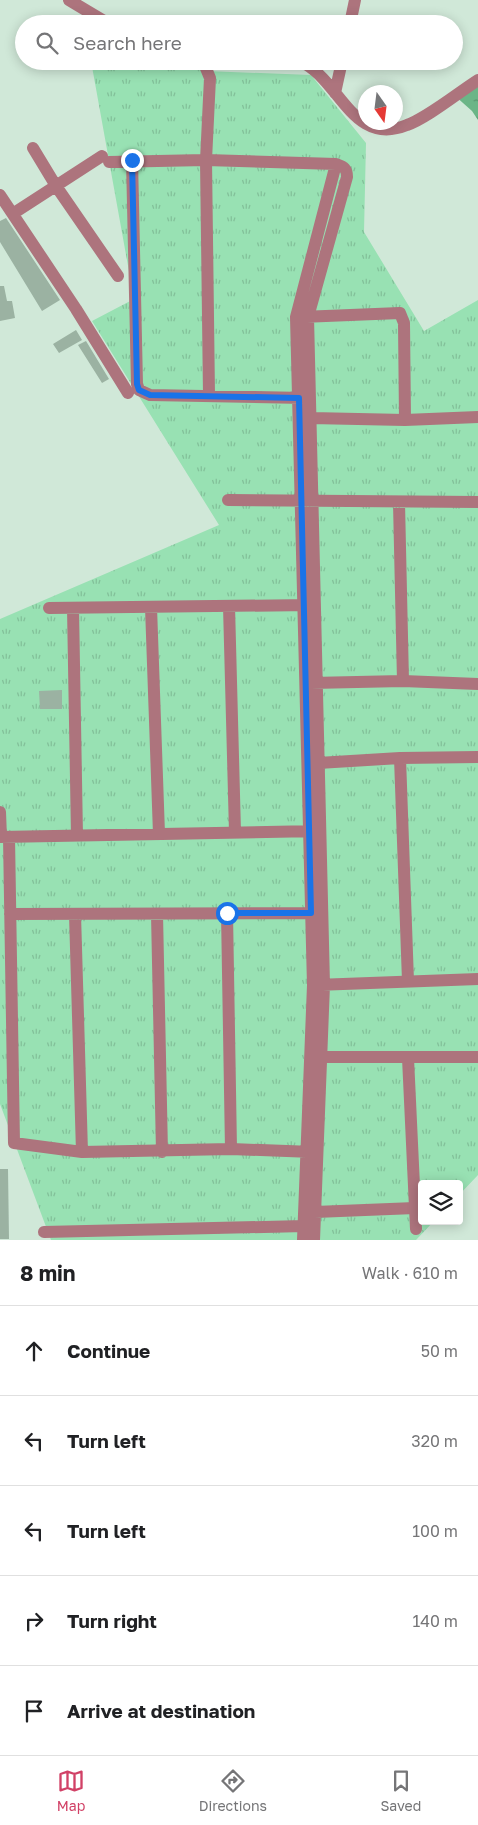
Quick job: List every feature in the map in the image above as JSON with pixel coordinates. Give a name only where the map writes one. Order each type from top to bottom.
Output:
[{"type":"street","points":[[69,0],[94,15]]},
{"type":"street","points":[[352,15],[355,0]]},
{"type":"street","points":[[207,70],[210,78],[206,160],[209,396]]},
{"type":"street","points":[[313,70],[354,116],[370,126],[391,130],[408,125],[478,80]]},
{"type":"street","points":[[335,93],[340,70]]},
{"type":"street","points":[[33,148],[56,186],[118,276]]},
{"type":"street","points":[[14,213],[56,186],[105,159],[336,164],[344,167],[347,176],[302,317],[319,985],[312,1152],[303,1240]]},
{"type":"street","points":[[132,160],[137,384],[139,390],[150,395],[305,398]]},
{"type":"street","points":[[0,195],[14,213],[128,392]]},
{"type":"street","points":[[302,317],[400,313],[404,323],[405,420]]},
{"type":"street","points":[[305,398],[311,418],[307,499]]},
{"type":"street","points":[[311,418],[405,420],[478,417]]},
{"type":"street","points":[[228,500],[307,499],[399,503],[478,502]]},
{"type":"street","points":[[399,503],[403,681]]},
{"type":"street","points":[[49,608],[310,605]]},
{"type":"street","points":[[229,606],[234,832]]},
{"type":"street","points":[[151,607],[159,834]]},
{"type":"street","points":[[72,608],[78,836]]},
{"type":"street","points":[[312,683],[403,681],[478,684]]},
{"type":"street","points":[[313,761],[478,757]]},
{"type":"street","points":[[400,758],[408,981]]},
{"type":"street","points":[[0,812],[10,914],[14,1143],[82,1152],[162,1152],[231,1149],[312,1152]]},
{"type":"street","points":[[3,837],[315,831]]},
{"type":"street","points":[[227,913],[231,1149]]},
{"type":"street","points":[[10,914],[317,913]]},
{"type":"street","points":[[75,914],[82,1152]]},
{"type":"street","points":[[157,914],[162,1152]]},
{"type":"street","points":[[319,985],[478,979]]},
{"type":"street","points":[[316,1057],[478,1057]]},
{"type":"street","points":[[408,1058],[416,1229]]},
{"type":"street","points":[[312,1152],[315,1212],[314,1240]]},
{"type":"street","points":[[44,1232],[160,1235],[237,1234],[304,1226],[315,1212],[415,1208]]},
{"type":"green space","points":[[93,70],[204,70],[311,75],[366,143],[364,232],[424,331],[478,300],[478,1175],[463,1191],[463,1180],[418,1180],[418,1225],[430,1225],[416,1240],[51,1240],[0,1104],[0,619],[219,525],[92,321],[134,299]]},
{"type":"water","points":[[478,80],[478,120],[472,111],[454,95]]},
{"type":"building","points":[[6,218],[60,300],[42,311],[0,242],[0,221]]},
{"type":"building","points":[[0,286],[4,286],[7,301],[12,301],[15,318],[0,321]]},
{"type":"building","points":[[76,330],[82,340],[59,353],[53,344]]},
{"type":"building","points":[[86,341],[109,379],[102,383],[78,345]]},
{"type":"building","points":[[62,690],[62,709],[40,709],[39,691]]},
{"type":"building","points":[[0,1169],[8,1169],[9,1239],[0,1239]]},
{"type":"route","points":[[132,160],[137,384],[139,390],[144,394],[150,395],[299,398],[311,913],[227,913]]}]
